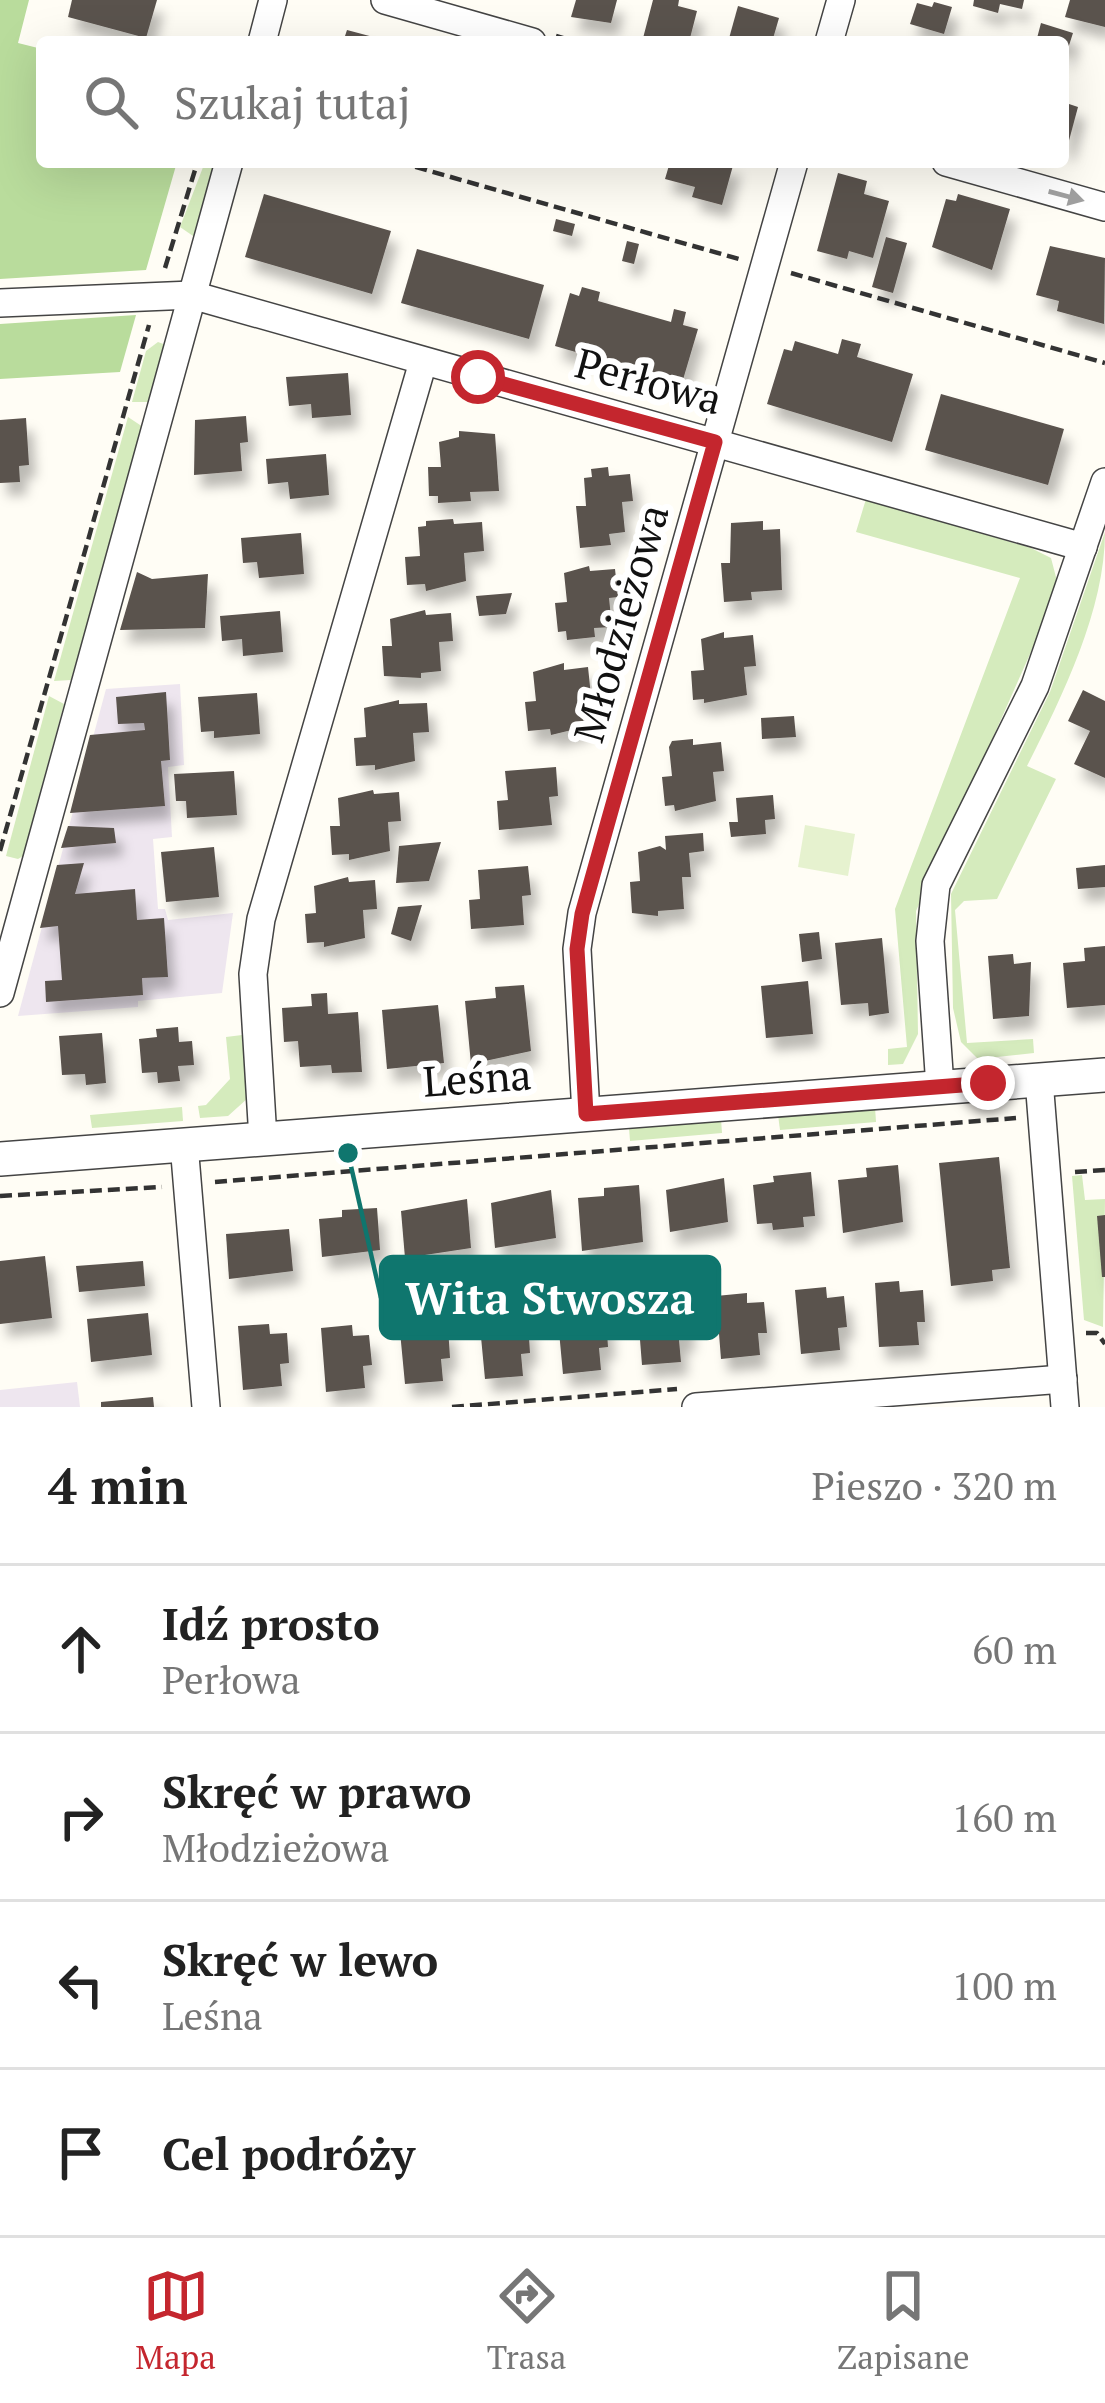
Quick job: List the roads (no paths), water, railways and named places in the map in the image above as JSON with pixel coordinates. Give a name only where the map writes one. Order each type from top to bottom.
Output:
[{"type":"street","points":[[264,36],[273,0]]},
{"type":"street","points":[[385,0],[511,36]]},
{"type":"street","points":[[831,36],[841,0]]},
{"type":"street","points":[[0,993],[228,168]]},
{"type":"street","name":"Młodzieżowa","points":[[586,1114],[577,949],[582,914],[792,168]]},
{"type":"street","points":[[967,168],[1105,207]]},
{"type":"street","name":"Perłowa","points":[[0,303],[192,295],[1083,547]]},
{"type":"street","points":[[263,1139],[253,974],[261,919],[422,362]]},
{"type":"street","points":[[940,1087],[930,941],[936,885],[1035,686],[1105,482]]},
{"type":"street","name":"Leśna","points":[[0,1159],[1105,1075]]},
{"type":"street","points":[[690,1398],[709,1406],[1064,1393],[1039,1080]]},
{"type":"street","points":[[184,1144],[206,1407]]},
{"type":"place","name":"Wita Stwosza","points":[[348,1153]]}]
